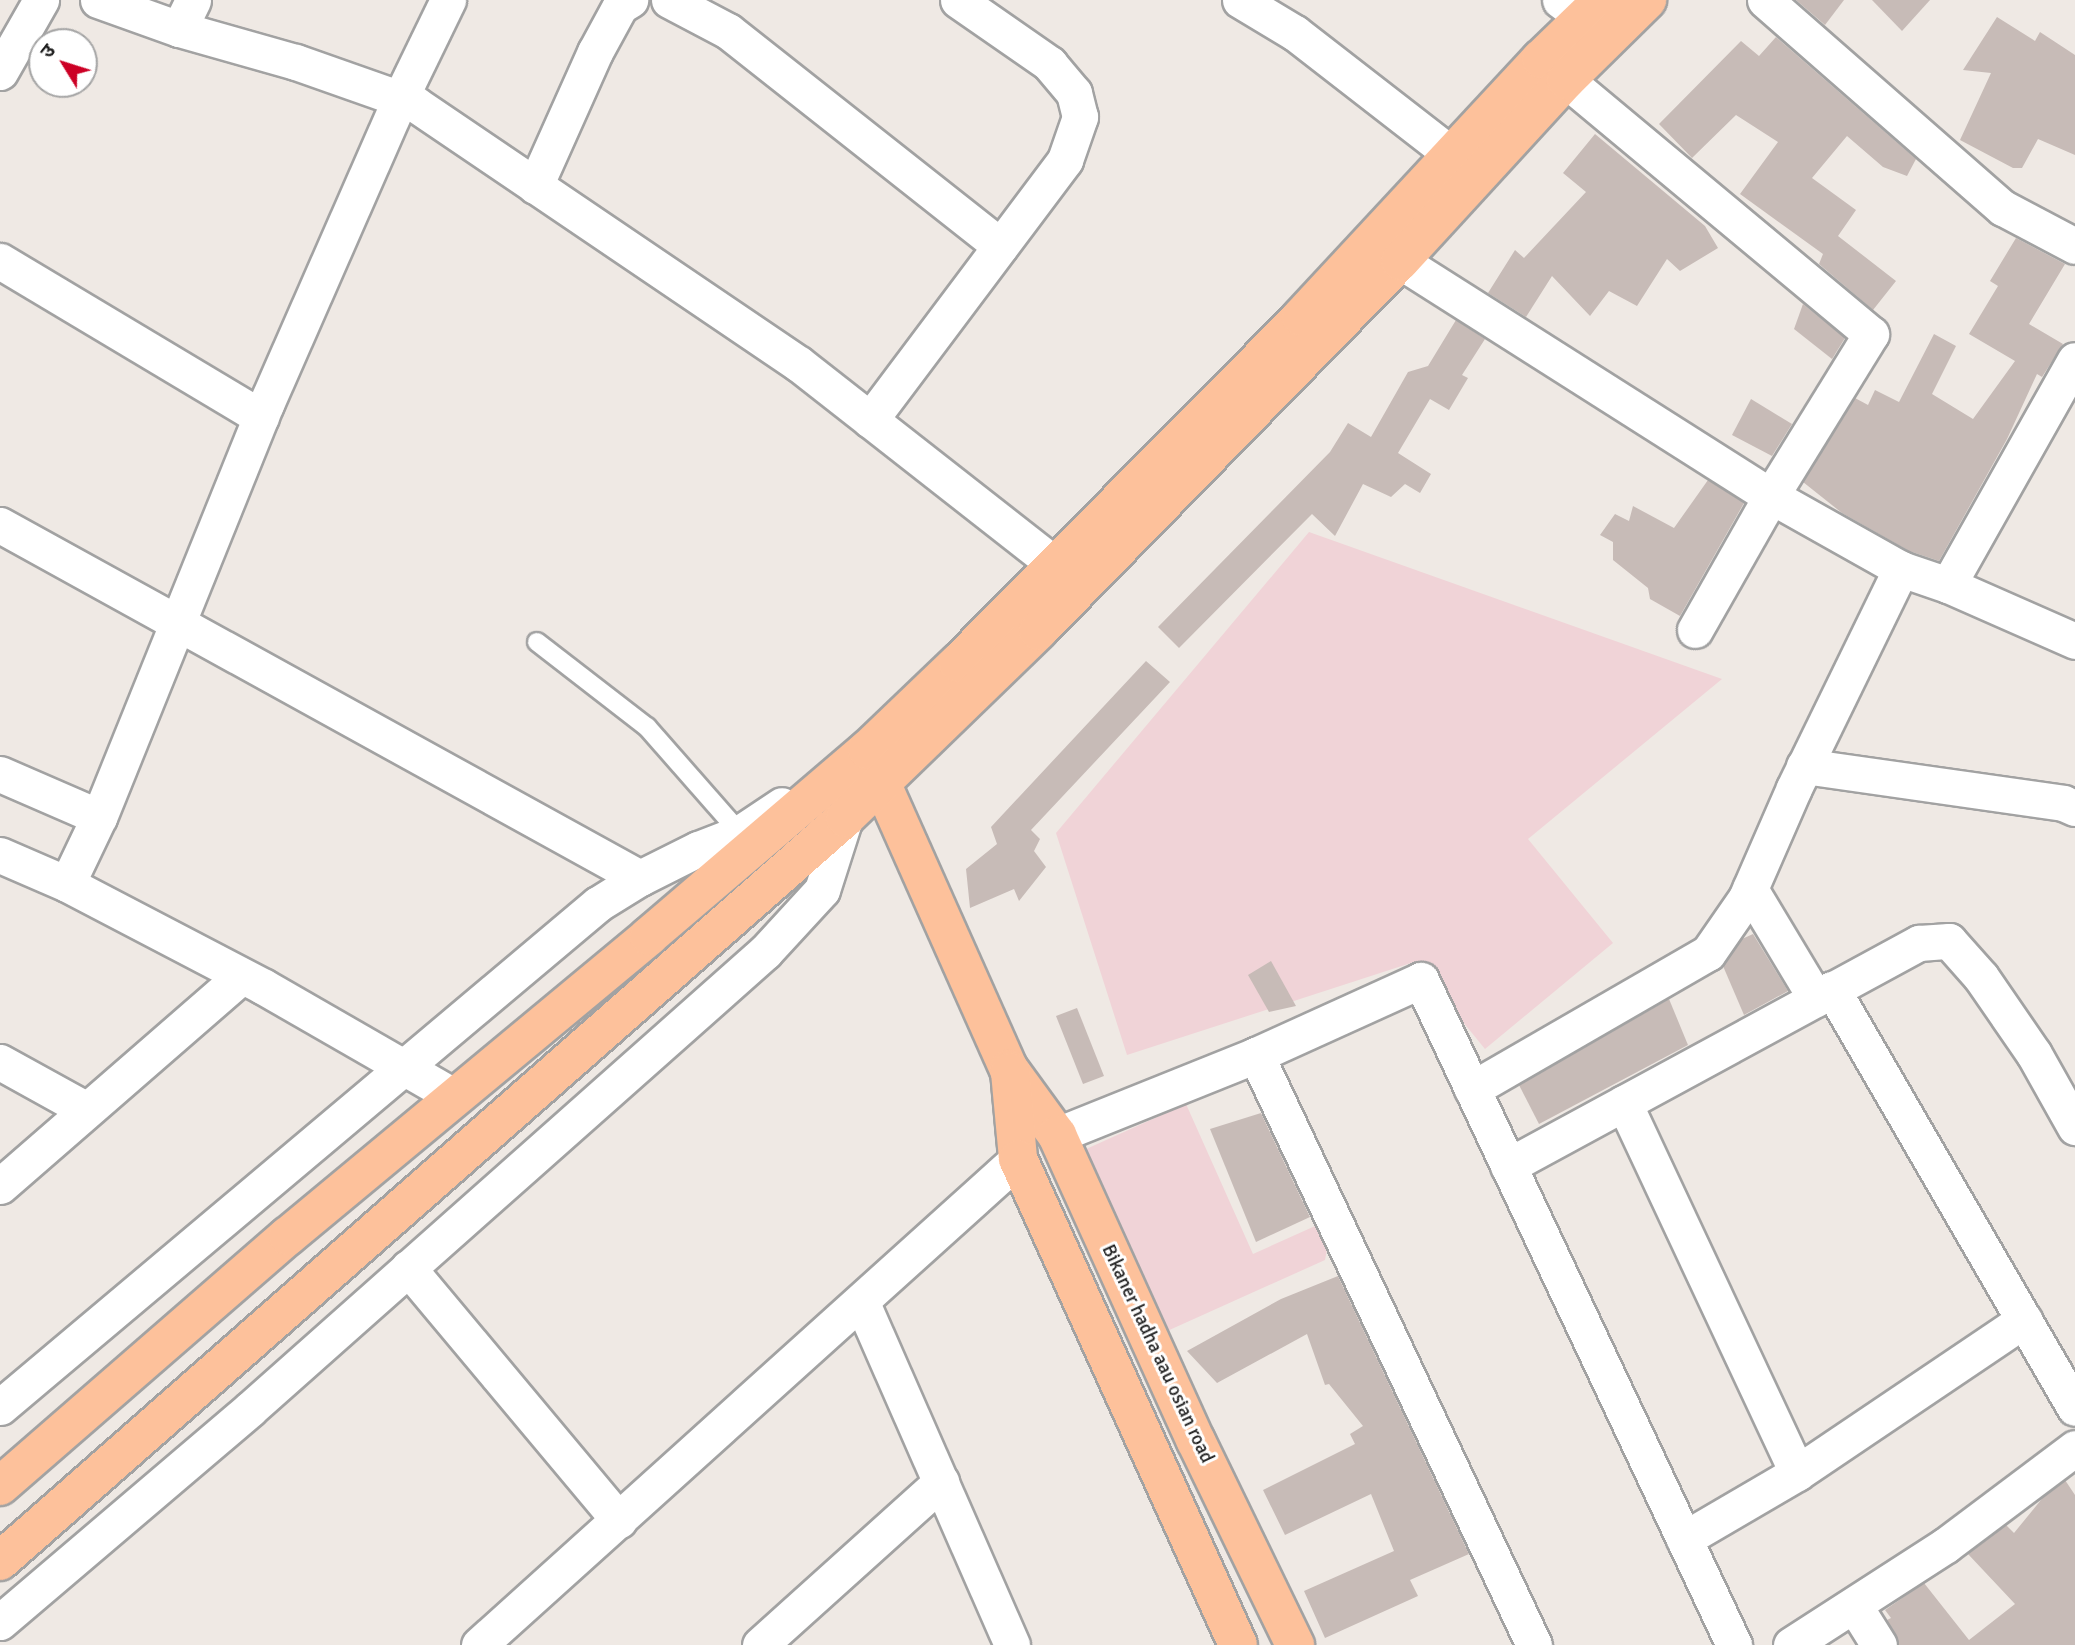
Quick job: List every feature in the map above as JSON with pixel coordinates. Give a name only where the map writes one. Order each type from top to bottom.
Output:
[{"type":"main road","points":[[0,1486],[288,1236],[454,1097],[874,766],[1038,631],[1400,261],[1566,80],[1647,0]]},
{"type":"main road","points":[[0,1561],[845,818],[874,766],[1055,565],[1301,317],[1452,155],[1582,6]]},
{"type":"main road","name":"Bikaner hadha aau osian road","points":[[874,766],[1009,1069],[1057,1135],[1196,1441],[1295,1645]]},
{"type":"main road","name":"Bikaner hadha aau osian road","points":[[1009,1069],[1018,1159],[1238,1645]]},
{"type":"street","points":[[0,72],[41,0]]},
{"type":"street","points":[[98,0],[186,15],[296,62],[415,104],[799,364],[1055,565]]},
{"type":"street","points":[[66,884],[99,817],[261,417],[400,99],[448,0]]},
{"type":"street","points":[[535,186],[595,52],[620,6],[630,0]]},
{"type":"street","points":[[669,0],[728,31],[1000,246]]},
{"type":"street","points":[[870,420],[1065,160],[1080,117],[1074,93],[1051,64],[958,0]]},
{"type":"street","points":[[1240,0],[1295,33],[1452,155]]},
{"type":"street","points":[[1765,0],[2003,208],[2075,246]]},
{"type":"street","points":[[1566,80],[1871,334],[1771,496],[1695,630]]},
{"type":"street","points":[[0,261],[261,417]]},
{"type":"street","points":[[1400,261],[1771,496],[1901,569],[1948,585],[2075,641]]},
{"type":"street","points":[[1948,585],[2075,360]]},
{"type":"street","points":[[0,526],[640,878]]},
{"type":"street","points":[[1472,1088],[1708,953],[1750,889],[1804,766],[1901,569]]},
{"type":"street","points":[[0,1407],[598,904],[640,878],[698,849],[740,833],[874,766]]},
{"type":"street","points":[[1804,766],[2051,801],[2075,808]]},
{"type":"street","points":[[0,774],[99,817]]},
{"type":"street","points":[[0,1622],[408,1268],[765,952],[821,890],[845,818]]},
{"type":"street","points":[[0,855],[66,884],[242,976],[454,1097]]},
{"type":"street","points":[[1750,889],[1824,994],[2075,1408]]},
{"type":"street","points":[[1508,1166],[1919,943],[1949,940],[1981,977],[2034,1054],[2075,1127]]},
{"type":"street","points":[[0,1186],[242,976]]},
{"type":"street","points":[[1057,1135],[1256,1055],[1420,980],[1734,1645]]},
{"type":"street","points":[[1256,1055],[1534,1645]]},
{"type":"street","points":[[0,1062],[87,1110]]},
{"type":"street","points":[[1623,1103],[1797,1473]]},
{"type":"street","points":[[479,1645],[862,1303],[1018,1159]]},
{"type":"street","points":[[408,1268],[619,1520]]},
{"type":"street","points":[[862,1303],[1012,1645]]},
{"type":"street","points":[[1684,1539],[1797,1473],[2024,1320]]},
{"type":"street","points":[[1791,1645],[1946,1545],[2075,1448]]},
{"type":"street","points":[[760,1645],[941,1482]]},
{"type":"street","points":[[1854,1605],[1879,1645]]},
{"type":"lane","points":[[537,642],[648,727],[740,833]]},
{"type":"shaded area","points":[[1309,532],[1722,679],[1528,839],[1613,943],[1485,1049],[1414,962],[1127,1055],[1056,833]]},
{"type":"shaded area","points":[[1186,1104],[1253,1254],[1333,1218],[1325,1260],[1165,1332],[1084,1150]]},
{"type":"building","points":[[1796,0],[1844,0],[1825,25]]},
{"type":"building","points":[[1872,0],[1930,0],[1902,31]]},
{"type":"building","points":[[1997,17],[2035,41],[2040,32],[2075,55],[2075,155],[2038,139],[2022,168],[2013,168],[1960,140],[1991,73],[1963,70]]},
{"type":"building","points":[[1776,37],[1916,159],[1907,176],[1883,167],[1847,136],[1812,178],[1856,210],[1838,236],[1896,281],[1873,310],[1819,264],[1823,254],[1740,194],[1778,142],[1736,115],[1692,158],[1659,124],[1741,41],[1759,56]]},
{"type":"building","points":[[1595,134],[1705,226],[1718,248],[1680,271],[1667,259],[1637,306],[1609,291],[1590,316],[1552,276],[1526,317],[1488,293],[1515,250],[1524,258],[1586,192],[1563,173]]},
{"type":"building","points":[[2016,238],[2065,264],[2029,324],[2063,344],[2042,377],[2037,374],[2007,439],[1939,561],[1909,551],[1842,513],[1803,482],[1855,398],[1868,405],[1875,390],[1899,402],[1934,334],[1956,346],[1932,394],[1973,419],[2015,361],[1969,334],[1998,286],[1990,281]]},
{"type":"building","points":[[1803,304],[1845,338],[1832,359],[1794,329]]},
{"type":"building","points":[[1456,320],[1485,339],[1462,375],[1468,378],[1449,410],[1430,399],[1398,453],[1431,474],[1420,493],[1405,484],[1391,497],[1363,484],[1335,536],[1312,514],[1179,648],[1158,627],[1330,452],[1348,423],[1371,437],[1408,372],[1428,366]]},
{"type":"building","points":[[1751,399],[1792,424],[1772,456],[1732,435]]},
{"type":"building","points":[[1708,480],[1744,503],[1680,616],[1650,599],[1648,588],[1613,560],[1613,542],[1600,535],[1615,514],[1629,521],[1633,506],[1674,528]]},
{"type":"building","points":[[1146,661],[1170,682],[1031,830],[1040,839],[1034,851],[1046,867],[1019,901],[1014,889],[970,908],[966,869],[997,844],[991,827]]},
{"type":"building","points":[[1753,934],[1788,991],[1744,1015],[1723,966],[1742,939]]},
{"type":"building","points":[[1271,961],[1296,1006],[1269,1012],[1248,975]]},
{"type":"building","points":[[1669,999],[1688,1045],[1539,1124],[1519,1085]]},
{"type":"building","points":[[1077,1008],[1104,1076],[1083,1084],[1056,1016]]},
{"type":"building","points":[[1261,1113],[1310,1217],[1256,1242],[1210,1129]]},
{"type":"building","points":[[1338,1276],[1469,1554],[1410,1580],[1418,1596],[1325,1638],[1304,1591],[1394,1551],[1371,1494],[1285,1535],[1263,1490],[1355,1444],[1350,1434],[1363,1426],[1329,1384],[1325,1385],[1307,1334],[1217,1383],[1187,1351],[1281,1299]]},
{"type":"building","points":[[2065,1480],[2075,1495],[2075,1645],[1899,1645],[1887,1620],[1891,1618],[1885,1610],[1924,1583],[1969,1640],[2015,1604],[1968,1554],[2006,1525],[2014,1533],[2045,1495]]}]
